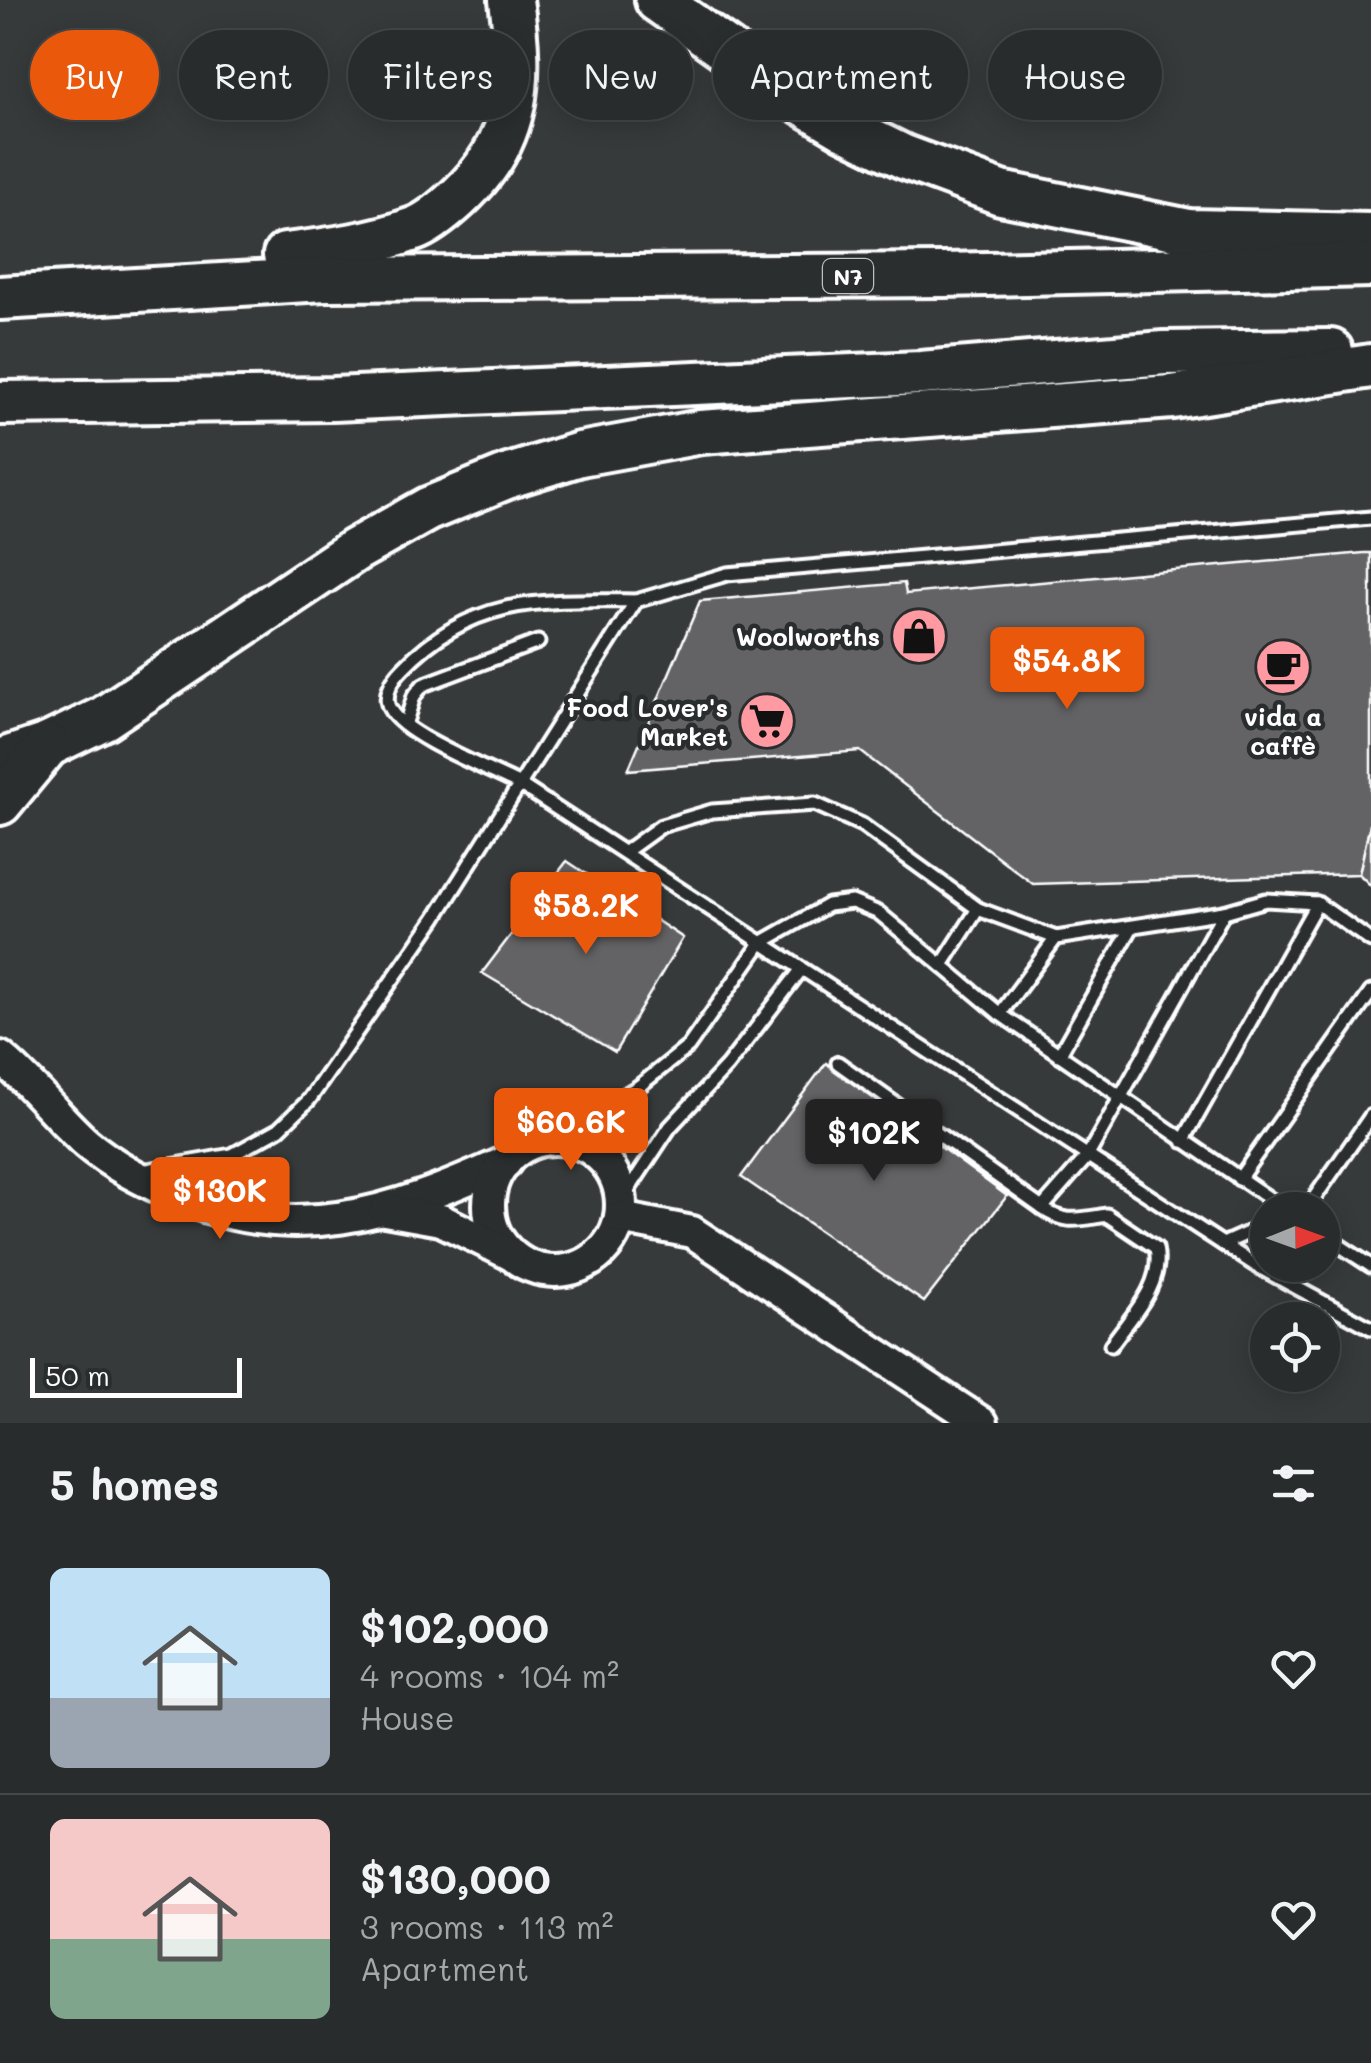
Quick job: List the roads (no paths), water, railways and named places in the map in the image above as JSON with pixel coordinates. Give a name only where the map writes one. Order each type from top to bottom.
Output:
[{"type":"highway","points":[[0,296],[40,275],[339,249],[417,228],[479,179],[502,141],[514,105],[520,58],[511,0]]},
{"type":"highway","points":[[656,0],[798,100],[845,128],[904,157],[1001,193],[1189,232],[1371,235]]},
{"type":"highway","name":"N7","points":[[0,296],[325,279],[944,276],[1371,265]]},
{"type":"highway","points":[[0,402],[333,399],[921,373],[1164,352],[1371,350]]},
{"type":"highway","points":[[0,760],[48,745],[104,718],[355,550],[414,517],[509,476],[580,454],[701,432],[1172,397],[1371,366]]},
{"type":"highway","points":[[0,803],[48,745]]},
{"type":"street","points":[[0,1038],[12,1067],[86,1142],[128,1174],[196,1204],[259,1221],[325,1222],[384,1210],[506,1162]]},
{"type":"street","points":[[384,1210],[441,1220],[512,1255],[543,1270],[577,1268],[605,1248],[620,1209],[618,1184],[598,1155],[584,1146],[551,1140],[519,1150],[506,1162],[496,1176],[490,1210],[493,1227],[512,1255]]},
{"type":"street","points":[[620,1209],[692,1232],[982,1423]]},
{"type":"lane","points":[[1371,518],[728,574],[636,601],[542,600],[463,622],[433,637],[395,676],[388,693],[389,708],[405,725],[522,786],[1223,1244],[1371,1328]]},
{"type":"lane","points":[[128,1174],[232,1155],[279,1129],[309,1100],[522,786],[636,601]]},
{"type":"lane","points":[[405,725],[414,696],[423,685],[538,642]]},
{"type":"lane","points":[[625,852],[661,826],[712,810],[815,804],[862,825],[978,909],[1056,938],[1224,912],[1266,900],[1318,903],[1371,941]]},
{"type":"lane","points":[[551,1140],[638,1087],[688,1047],[761,943],[828,906],[852,902],[879,913],[1000,1014],[1258,1192]]},
{"type":"lane","points":[[1183,1141],[1318,903]]},
{"type":"lane","points":[[942,966],[978,909]]},
{"type":"lane","points":[[1042,1208],[1087,1157],[1224,912]]},
{"type":"lane","points":[[1058,1055],[1132,927]]},
{"type":"lane","points":[[1000,1014],[1056,938]]},
{"type":"lane","points":[[620,1209],[670,1127],[726,1066],[801,970]]},
{"type":"lane","points":[[1239,1180],[1371,992]]},
{"type":"lane","points":[[838,1063],[1057,1220],[1076,1222],[1107,1215],[1156,1248],[1159,1260],[1151,1290],[1112,1344]]},
{"type":"lane","points":[[1318,1192],[1371,1116]]},
{"type":"lane","points":[[1223,1244],[1250,1232]]},
{"type":"lane","points":[[1340,1245],[1369,1262]]},
{"type":"place","name":"Woolworths","points":[[919,636]]},
{"type":"place","name":"vida a caffè","points":[[1283,667]]},
{"type":"place","name":"Food Lover's Market","points":[[767,721]]}]
